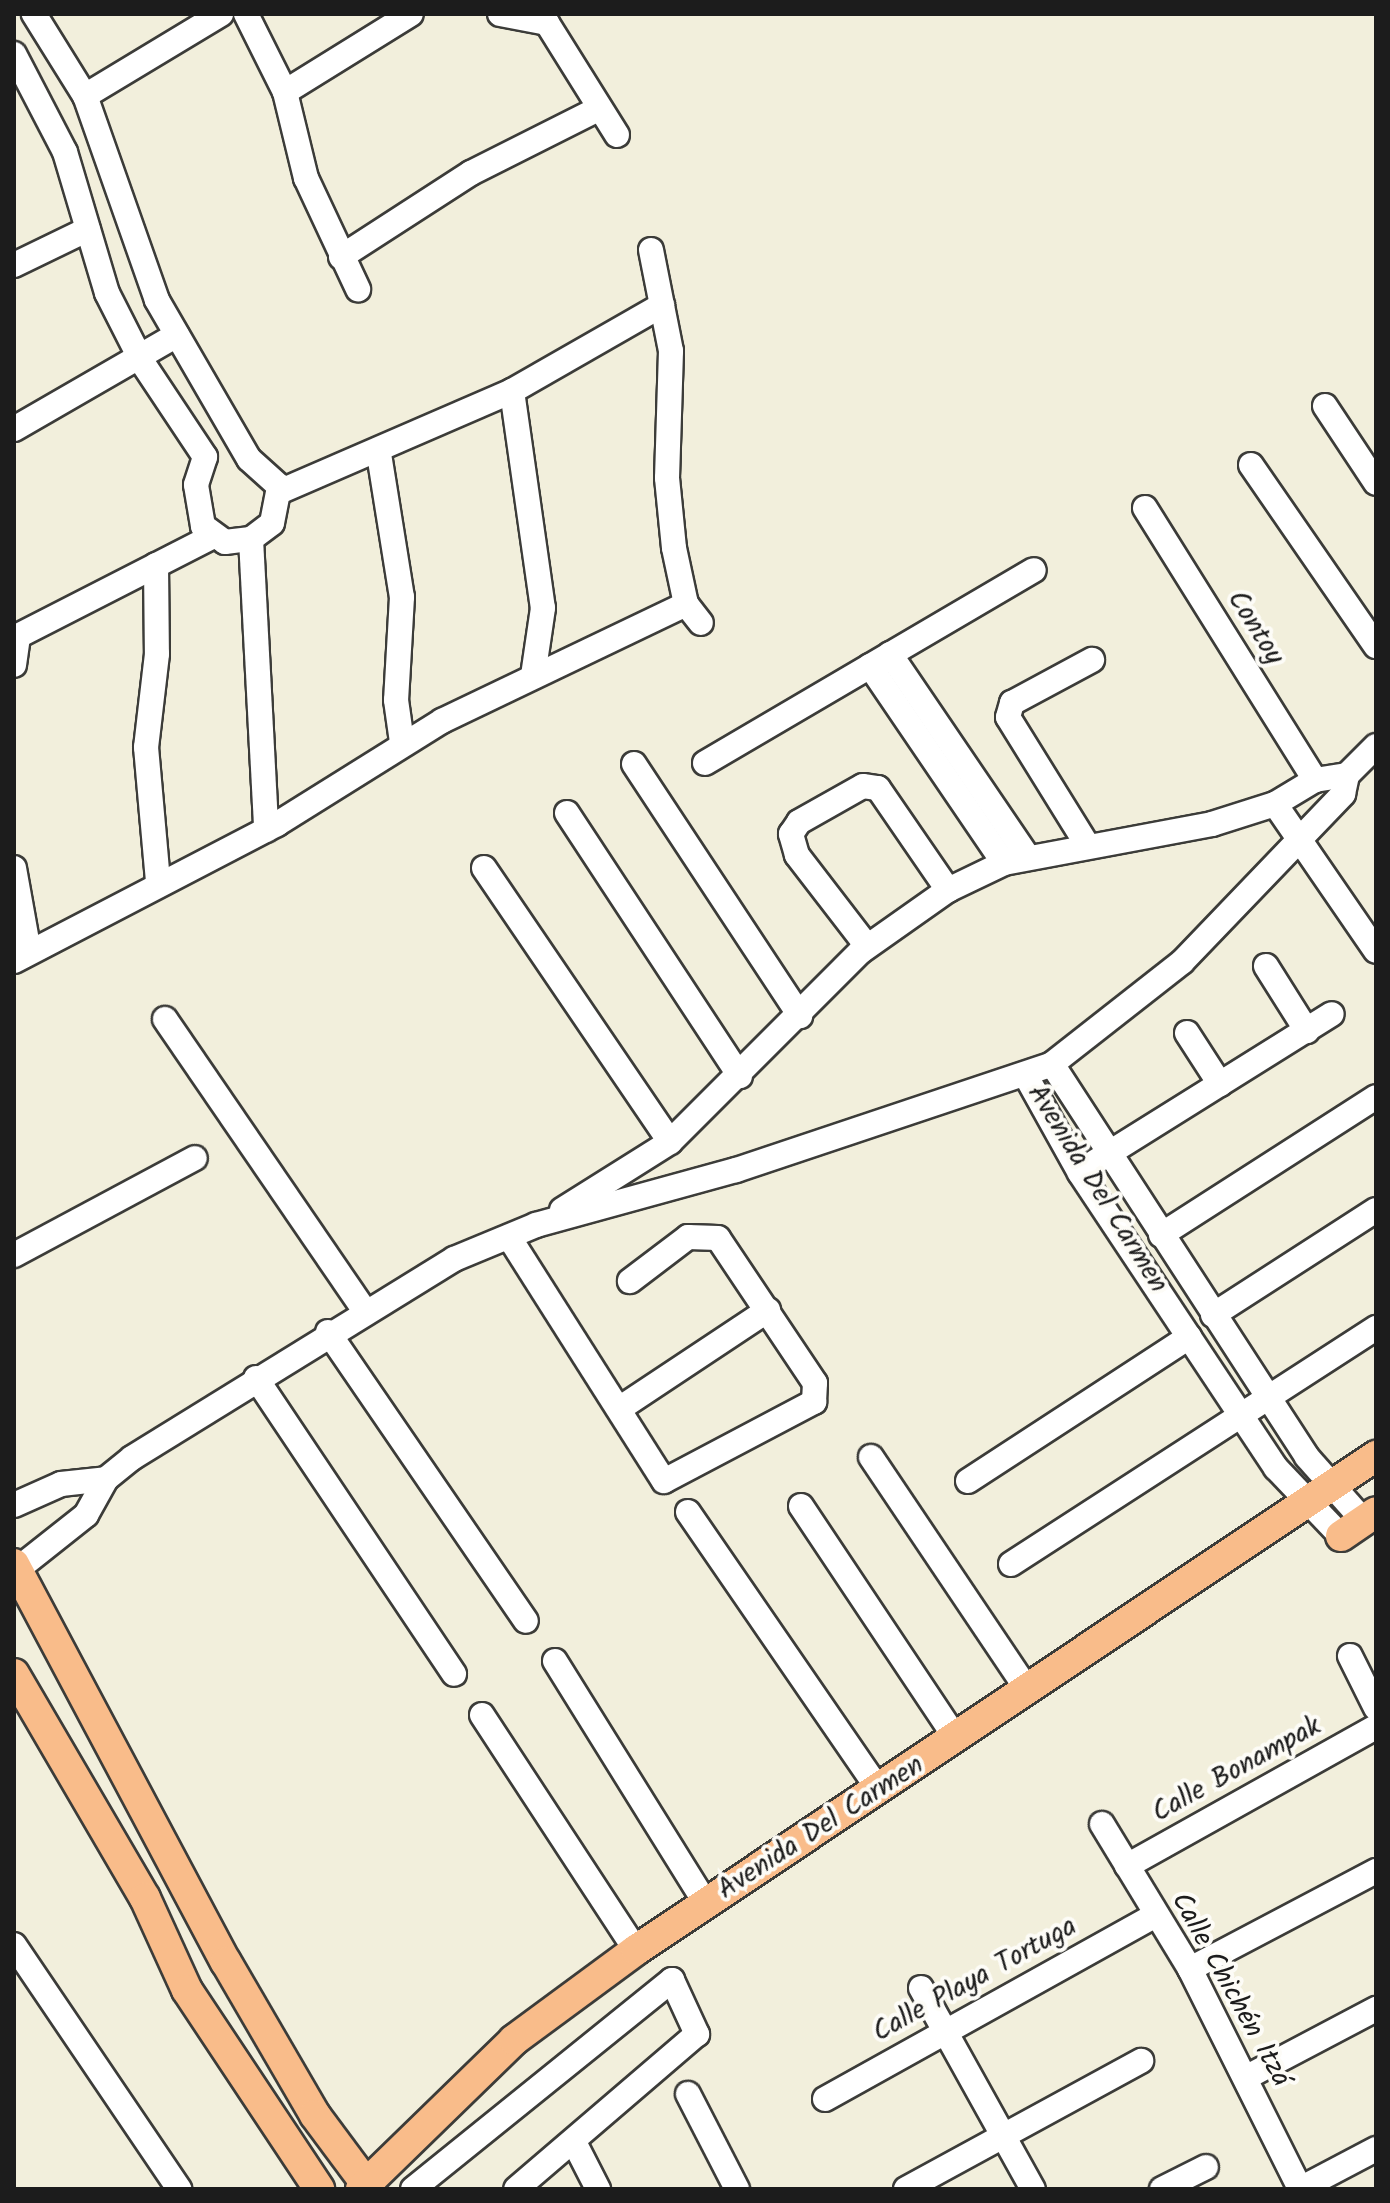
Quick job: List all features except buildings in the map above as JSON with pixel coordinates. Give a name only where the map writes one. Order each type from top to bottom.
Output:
[{"type":"main road","name":"Avenida Del Carmen","points":[[366,2187],[514,2040],[636,1950],[1376,1456]]},
{"type":"main road","points":[[15,1569],[315,2115],[366,2187]]},
{"type":"main road","points":[[14,1674],[226,2048],[319,2189]]},
{"type":"main road","points":[[226,2048],[265,2022]]},
{"type":"street","points":[[14,665],[16,637],[213,536],[251,539],[272,523],[279,492],[267,470],[249,459],[177,335],[133,246],[85,96],[34,14]]},
{"type":"street","points":[[85,96],[221,14]]},
{"type":"street","points":[[246,14],[285,92],[306,178],[358,289]]},
{"type":"street","points":[[285,92],[411,14]]},
{"type":"street","points":[[500,14],[547,23],[617,135]]},
{"type":"street","points":[[14,54],[70,169],[107,293],[138,356],[205,457],[195,504],[213,536]]},
{"type":"street","points":[[341,257],[471,173],[600,108]]},
{"type":"street","points":[[70,169],[106,156]]},
{"type":"street","points":[[14,265],[88,229]]},
{"type":"street","points":[[14,868],[22,956],[158,881],[266,830],[402,742],[533,676],[693,614],[667,478],[674,412],[662,305],[651,250]]},
{"type":"street","points":[[279,492],[379,454],[512,391],[662,305]]},
{"type":"street","points":[[14,429],[177,335]]},
{"type":"street","points":[[512,391],[543,608],[533,676]]},
{"type":"street","points":[[1325,406],[1376,483]]},
{"type":"street","points":[[379,454],[402,597],[396,700],[402,742]]},
{"type":"street","points":[[1251,465],[1376,646]]},
{"type":"street","name":"Contoy","points":[[1145,508],[1315,780]]},
{"type":"street","points":[[251,539],[266,830]]},
{"type":"street","points":[[156,565],[157,654],[146,747],[158,881]]},
{"type":"street","points":[[705,763],[1034,570]]},
{"type":"street","points":[[880,660],[1028,857]]},
{"type":"street","points":[[880,660],[1004,863]]},
{"type":"street","points":[[1086,843],[1008,717],[1012,703],[1092,660]]},
{"type":"street","points":[[15,1569],[86,1515],[106,1479],[256,1378],[364,1310],[536,1225],[670,1142],[740,1076],[867,946],[948,890],[1004,863],[1028,857],[1086,843],[1212,824],[1275,804],[1315,780],[1347,775],[1374,755]]},
{"type":"street","points":[[634,764],[800,1016]]},
{"type":"street","points":[[1052,1064],[1182,962],[1300,833],[1343,794],[1347,775]]},
{"type":"street","points":[[867,946],[797,855],[791,834],[799,822],[863,786],[878,788],[948,890]]},
{"type":"street","points":[[1275,804],[1300,833],[1376,951]]},
{"type":"street","points":[[567,813],[740,1076]]},
{"type":"street","points":[[484,868],[670,1142]]},
{"type":"street","points":[[1266,966],[1307,1031]]},
{"type":"street","points":[[1080,1173],[1332,1014]]},
{"type":"street","points":[[165,1019],[364,1310]]},
{"type":"street","points":[[1187,1033],[1220,1084]]},
{"type":"street","name":"Avenida Del Carmen","points":[[1319,1494],[1267,1397],[1105,1155],[1052,1064],[1026,1076],[1080,1173],[1241,1414],[1319,1494],[1360,1523]]},
{"type":"street","points":[[536,1225],[656,1192],[1026,1076]]},
{"type":"street","points":[[1161,1235],[1376,1097]]},
{"type":"street","points":[[14,1255],[195,1158]]},
{"type":"street","points":[[640,1161],[656,1192]]},
{"type":"street","points":[[1213,1315],[1376,1210]]},
{"type":"street","points":[[509,1237],[658,1476],[669,1482],[809,1408],[815,1383],[768,1310],[708,1233],[688,1237],[630,1281]]},
{"type":"street","points":[[619,1409],[768,1310]]},
{"type":"street","points":[[1011,1564],[1376,1328]]},
{"type":"street","points":[[328,1332],[526,1621]]},
{"type":"street","points":[[968,1481],[1189,1337]]},
{"type":"street","points":[[256,1378],[454,1674]]},
{"type":"street","points":[[871,1457],[1028,1691]]},
{"type":"street","points":[[14,1505],[61,1484],[106,1479]]},
{"type":"street","points":[[801,1506],[956,1738]]},
{"type":"street","points":[[688,1512],[879,1790]]},
{"type":"street","points":[[1350,1656],[1376,1708]]},
{"type":"street","points":[[555,1661],[706,1904]]},
{"type":"street","points":[[482,1715],[636,1950]]},
{"type":"street","name":"Calle Bonampak","points":[[1127,1866],[1376,1727]]},
{"type":"street","name":"Calle Chichén Itzá","points":[[1102,1824],[1190,1969],[1247,2077],[1300,2189]]},
{"type":"street","points":[[1190,1969],[1376,1871]]},
{"type":"street","name":"Calle Playa Tortuga","points":[[825,2099],[943,2028],[1155,1915]]},
{"type":"street","points":[[14,1945],[179,2189]]},
{"type":"street","points":[[413,2189],[672,1980],[697,2034],[575,2144],[516,2189]]},
{"type":"street","points":[[921,1988],[1033,2189]]},
{"type":"street","points":[[1247,2077],[1376,2009]]},
{"type":"street","points":[[906,2189],[1141,2061]]},
{"type":"street","points":[[688,2094],[737,2189]]},
{"type":"street","points":[[575,2144],[598,2189]]},
{"type":"street","points":[[1300,2189],[1376,2149]]},
{"type":"street","points":[[1162,2189],[1206,2167]]}]
